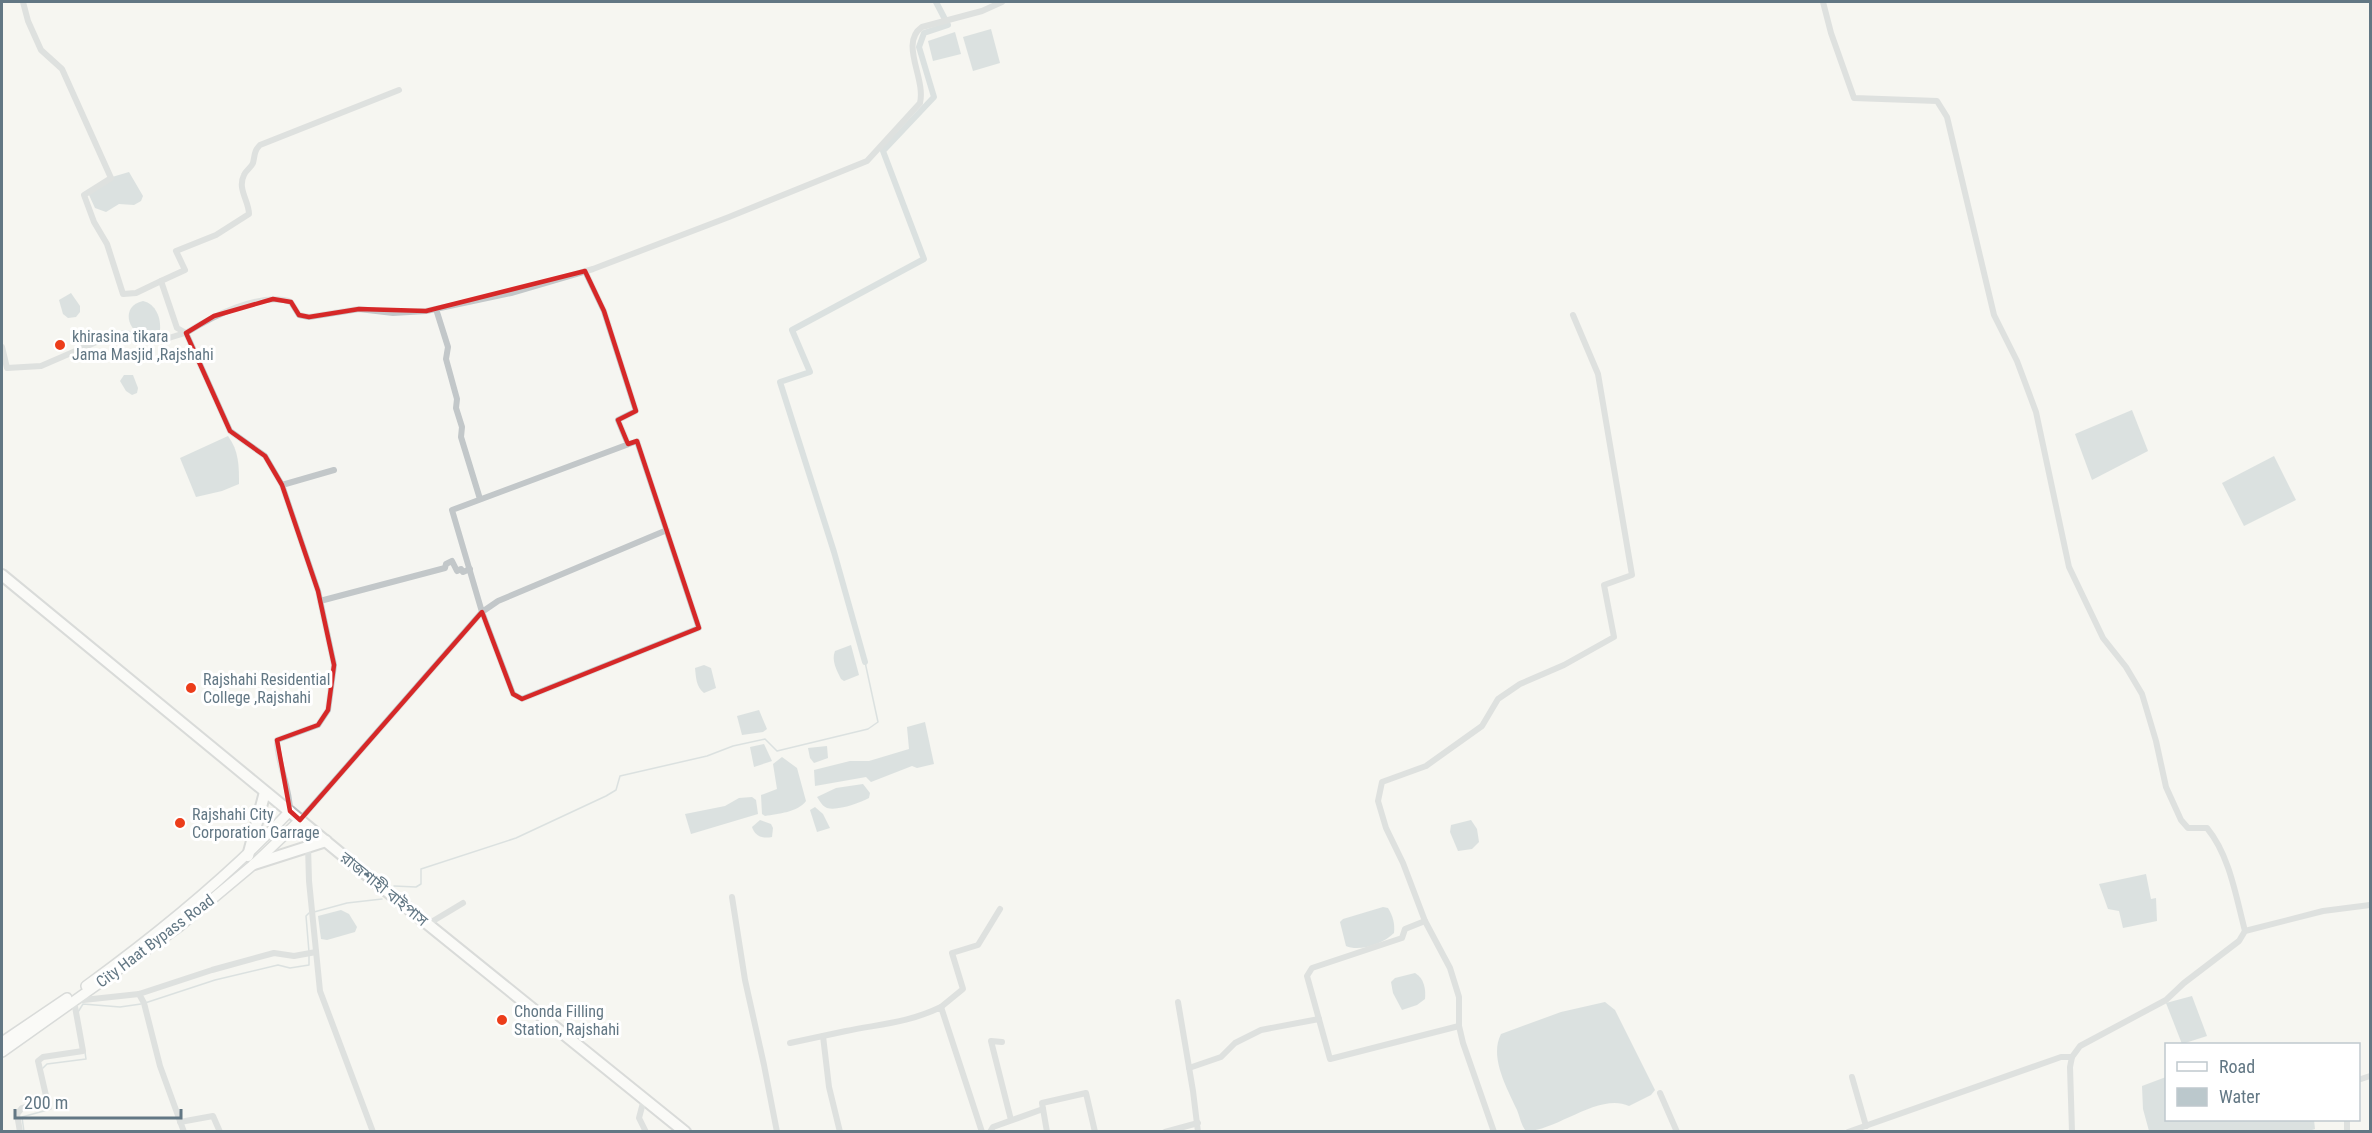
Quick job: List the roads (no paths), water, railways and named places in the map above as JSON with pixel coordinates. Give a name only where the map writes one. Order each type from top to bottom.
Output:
[{"type":"highway","name":"রাজশাহী বাইপাস","points":[[2,575],[265,792],[685,1131]]},
{"type":"highway","points":[[265,792],[251,860],[326,841]]},
{"type":"main road","name":"City Haat Bypass Road","points":[[2,1052],[180,926],[251,860],[290,811]]},
{"type":"main road","name":"City Haat Bypass Road","points":[[2,1042],[126,957],[300,820]]},
{"type":"street","points":[[23,2],[28,21],[41,50],[62,69],[111,178],[84,195],[94,222],[107,244],[123,294],[136,293],[185,270],[176,251],[216,235],[249,214],[241,186],[243,175],[252,165],[255,151],[260,145],[399,90]]},
{"type":"street","points":[[2,347],[7,368],[41,366],[101,340],[124,333],[159,341],[186,333],[214,316],[273,299],[291,302],[299,315],[309,317],[359,309],[393,313],[436,309],[511,293],[585,271],[729,217],[867,161],[920,103],[921,81],[911,47],[912,38],[916,32],[922,27],[982,11],[1002,2]]},
{"type":"street","points":[[1823,2],[1831,33],[1854,98],[1937,101],[1947,117],[1994,315],[2036,412],[2069,567],[2103,638],[2126,667],[2142,694],[2156,741],[2166,787],[2181,820],[2188,828],[2207,828],[2214,837],[2227,867],[2246,931]]},
{"type":"street","points":[[585,271],[604,311],[636,411],[618,420],[628,444]]},
{"type":"street","points":[[161,280],[177,328],[186,333],[230,431],[265,456],[282,485],[320,601],[334,665],[328,710],[318,725],[277,740],[277,754],[290,800],[290,811]]},
{"type":"street","points":[[436,309],[448,346],[446,359],[462,427],[461,437],[480,499]]},
{"type":"street","points":[[1494,1131],[1459,1026],[1460,997],[1386,828],[1378,801],[1382,782],[1426,766],[1482,726],[1498,699],[1520,684],[1564,665],[1614,637],[1604,585],[1632,575],[1598,374],[1573,315]]},
{"type":"street","points":[[638,441],[699,628],[522,699],[513,694],[482,612],[452,510],[628,444],[638,441]]},
{"type":"street","points":[[282,485],[334,470]]},
{"type":"street","points":[[300,820],[482,612],[508,597],[667,530]]},
{"type":"street","points":[[320,601],[445,568],[446,564],[452,561],[457,571],[461,569],[463,572],[470,569]]},
{"type":"street","points":[[308,846],[309,881],[320,991],[373,1131]]},
{"type":"street","points":[[732,897],[745,980],[777,1131]]},
{"type":"street","points":[[428,924],[463,903]]},
{"type":"street","points":[[2072,1131],[2070,1067],[2072,1057],[2080,1046],[2166,1000],[2184,983],[2239,941],[2246,931],[2323,911],[2370,905]]},
{"type":"street","points":[[790,1043],[895,1024],[917,1018],[940,1007],[963,989],[952,953],[978,945],[1000,909]]},
{"type":"street","points":[[1425,921],[1405,929],[1402,938],[1312,968],[1306,976],[1330,1059],[1459,1026]]},
{"type":"street","points":[[20,1131],[17,1114],[22,1108],[47,1100],[38,1061],[43,1057],[83,1051],[74,1001],[139,994],[274,953],[294,956],[316,952]]},
{"type":"street","points":[[139,994],[144,1003],[160,1066],[184,1131]]},
{"type":"street","points":[[1178,1002],[1198,1131]]},
{"type":"street","points":[[940,1007],[982,1131]]},
{"type":"street","points":[[1189,1068],[1221,1057],[1235,1042],[1261,1030],[1319,1019]]},
{"type":"street","points":[[823,1036],[830,1087],[840,1131]]},
{"type":"street","points":[[1002,1042],[991,1041],[1011,1119]]},
{"type":"street","points":[[1848,1131],[2061,1058],[2072,1057]]},
{"type":"street","points":[[1852,1077],[1866,1126]]},
{"type":"street","points":[[1047,1131],[1042,1103],[1086,1093],[1095,1131]]},
{"type":"street","points":[[1660,1093],[1677,1131]]},
{"type":"street","points":[[645,1099],[639,1118],[646,1131]]},
{"type":"street","points":[[990,1131],[993,1127],[1011,1119],[1043,1109]]},
{"type":"street","points":[[180,1122],[213,1116],[220,1131]]},
{"type":"street","points":[[1165,1131],[1198,1123]]},
{"type":"water","points":[[991,29],[1000,63],[973,71],[963,37]]},
{"type":"water","points":[[955,32],[961,54],[933,61],[928,41]]},
{"type":"water","points":[[129,172],[143,196],[141,201],[134,205],[119,204],[106,212],[95,208],[89,195],[112,177]]},
{"type":"water","points":[[71,293],[80,306],[80,312],[76,317],[68,318],[63,314],[59,300]]},
{"type":"water","points":[[143,301],[154,308],[160,321],[160,330],[151,336],[138,334],[129,319],[131,308]]},
{"type":"water","points":[[124,375],[133,375],[138,388],[137,393],[132,395],[126,391],[120,381]]},
{"type":"water","points":[[2132,410],[2148,451],[2092,480],[2075,434]]},
{"type":"water","points":[[228,436],[236,453],[239,484],[196,497],[180,458]]},
{"type":"water","points":[[2274,456],[2296,500],[2244,526],[2222,483]]},
{"type":"water","points":[[851,645],[859,675],[844,681],[836,669],[834,654],[835,651]]},
{"type":"water","points":[[704,665],[711,668],[716,688],[704,693],[698,685],[695,668]]},
{"type":"water","points":[[759,710],[767,729],[763,732],[742,735],[737,716]]},
{"type":"water","points":[[925,722],[934,764],[917,768],[912,766],[871,782],[866,777],[815,786],[814,770],[850,761],[869,761],[909,749],[907,727]]},
{"type":"water","points":[[764,744],[772,761],[754,767],[750,747]]},
{"type":"water","points":[[827,746],[828,758],[814,763],[810,758],[808,748]]},
{"type":"water","points":[[782,757],[797,768],[806,801],[793,810],[765,816],[762,814],[761,795],[777,789],[773,764]]},
{"type":"water","points":[[863,784],[870,793],[869,798],[848,806],[827,808],[817,797],[836,788]]},
{"type":"water","points":[[752,797],[756,800],[758,814],[691,834],[685,814],[725,806],[739,798]]},
{"type":"water","points":[[815,807],[823,814],[830,828],[817,832],[810,810]]},
{"type":"water","points":[[760,820],[771,824],[772,837],[765,838],[755,833],[752,827]]},
{"type":"water","points":[[1471,820],[1477,829],[1479,842],[1472,849],[1458,851],[1450,832],[1451,825]]},
{"type":"water","points":[[2146,874],[2151,899],[2156,898],[2157,921],[2123,928],[2119,911],[2108,909],[2099,884]]},
{"type":"water","points":[[1383,907],[1388,908],[1391,914],[1394,933],[1384,941],[1371,946],[1351,948],[1346,946],[1340,922],[1343,919]]},
{"type":"water","points":[[341,910],[349,914],[357,927],[355,932],[327,940],[321,939],[318,916]]},
{"type":"water","points":[[1415,973],[1424,984],[1425,999],[1417,1005],[1402,1010],[1393,993],[1391,982],[1395,978]]},
{"type":"water","points":[[2192,996],[2207,1036],[2182,1043],[2166,1003]]},
{"type":"water","points":[[1605,1002],[1615,1010],[1655,1090],[1651,1095],[1629,1106],[1617,1103],[1604,1104],[1550,1126],[1526,1131],[1504,1082],[1498,1062],[1497,1052],[1501,1034],[1561,1012]]},
{"type":"water","points":[[2165,1077],[2165,1121],[2314,1121],[2315,1129],[2306,1132],[2149,1131],[2143,1109],[2142,1086]]},
{"type":"waterway","points":[[865,662],[834,552],[780,382],[810,372],[792,330],[924,259],[883,151],[934,97],[919,47],[924,33],[948,25],[936,2]]},
{"type":"waterway","points":[[394,886],[416,887],[421,884],[421,869],[516,838],[606,796],[616,790],[620,776],[707,756],[733,746],[765,739],[777,751],[868,729],[878,722],[865,662]]},
{"type":"waterway","points":[[314,912],[347,903],[382,899]]},
{"type":"waterway","points":[[309,913],[306,916],[309,952]]},
{"type":"waterway","points":[[145,1003],[215,980],[278,965],[290,968],[309,965],[309,956]]},
{"type":"waterway","points":[[78,1012],[83,1004],[120,1007],[141,1004]]},
{"type":"waterway","points":[[43,1068],[47,1064],[86,1059],[85,1052]]},
{"type":"waterway","points":[[24,1132],[22,1117],[51,1109],[49,1101]]},
{"type":"place","name":"khirasina tikara Jama Masjid ,Rajshahi","points":[[60,345]]},
{"type":"place","name":"Rajshahi Residential College ,Rajshahi","points":[[191,688]]},
{"type":"place","name":"Rajshahi City Corporation Garrage","points":[[180,823]]},
{"type":"place","name":"Chonda Filling Station, Rajshahi","points":[[502,1020]]}]
